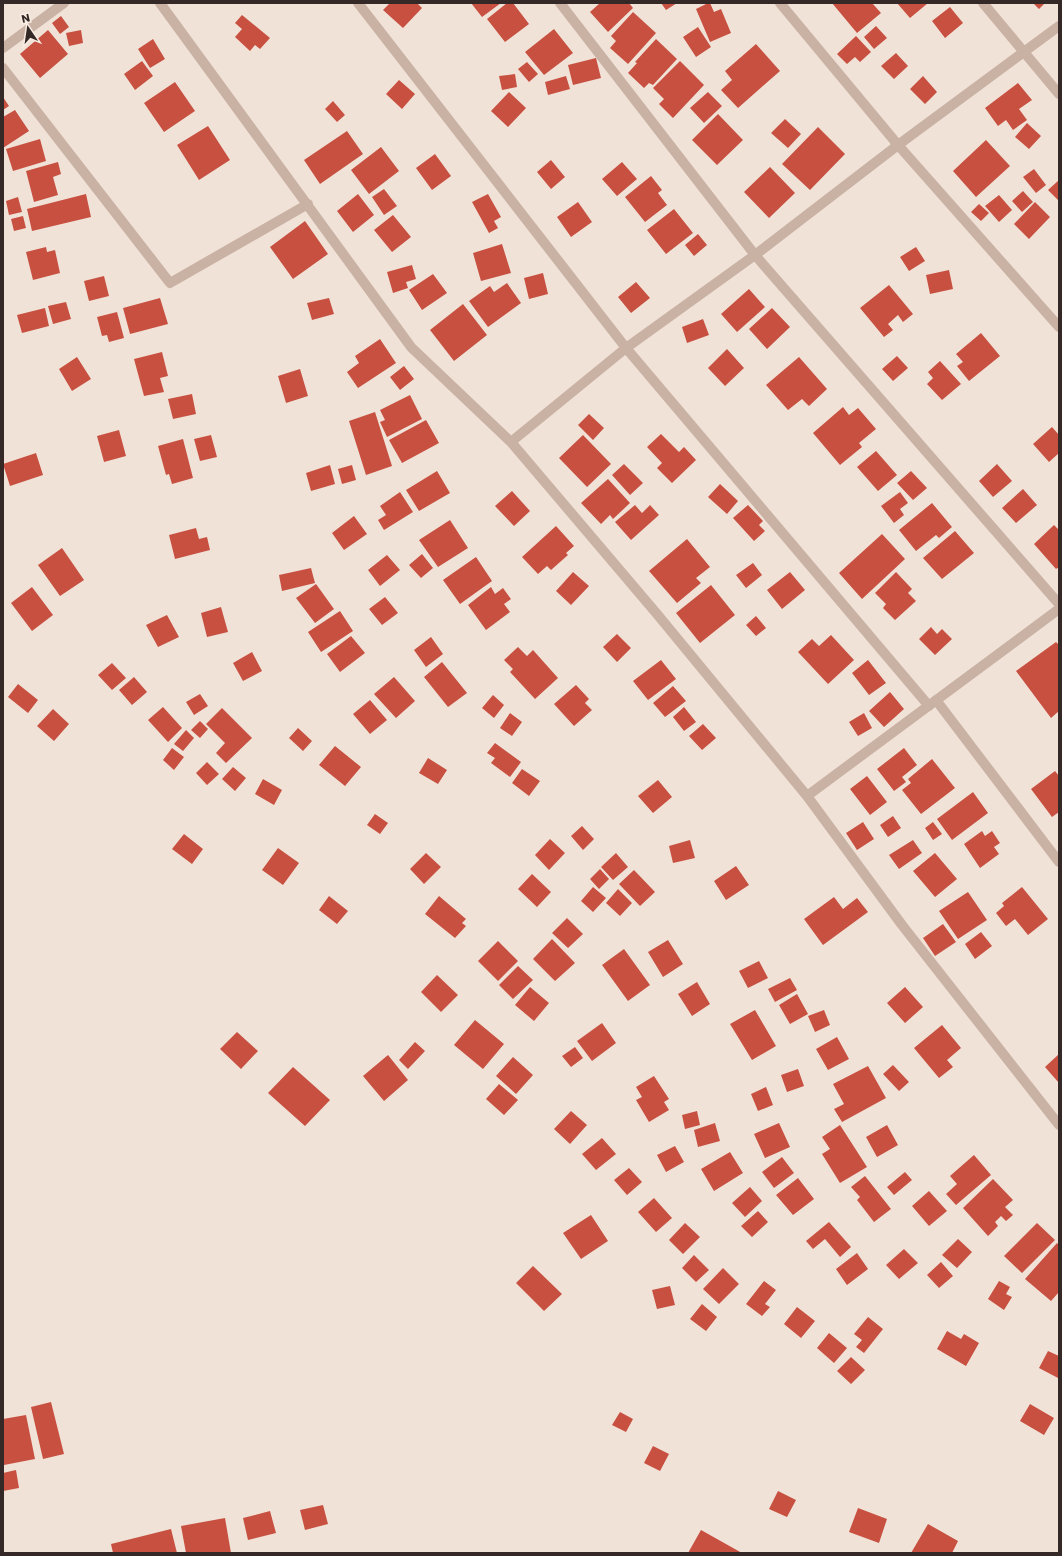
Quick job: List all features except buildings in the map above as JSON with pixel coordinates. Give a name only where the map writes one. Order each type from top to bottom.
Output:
[{"type":"street","points":[[3,48],[64,3]]},
{"type":"street","points":[[160,3],[411,347],[511,442],[657,614],[807,796],[902,925],[1059,1125]]},
{"type":"street","points":[[358,3],[626,348],[932,703],[1059,862]]},
{"type":"street","points":[[560,3],[755,255],[1059,604]]},
{"type":"street","points":[[780,3],[898,145],[1059,327]]},
{"type":"street","points":[[983,3],[1023,53],[1059,94]]},
{"type":"street","points":[[511,442],[626,348],[755,255],[898,145],[1059,26]]},
{"type":"street","points":[[3,68],[170,283],[308,204]]},
{"type":"street","points":[[807,796],[1059,609]]}]
